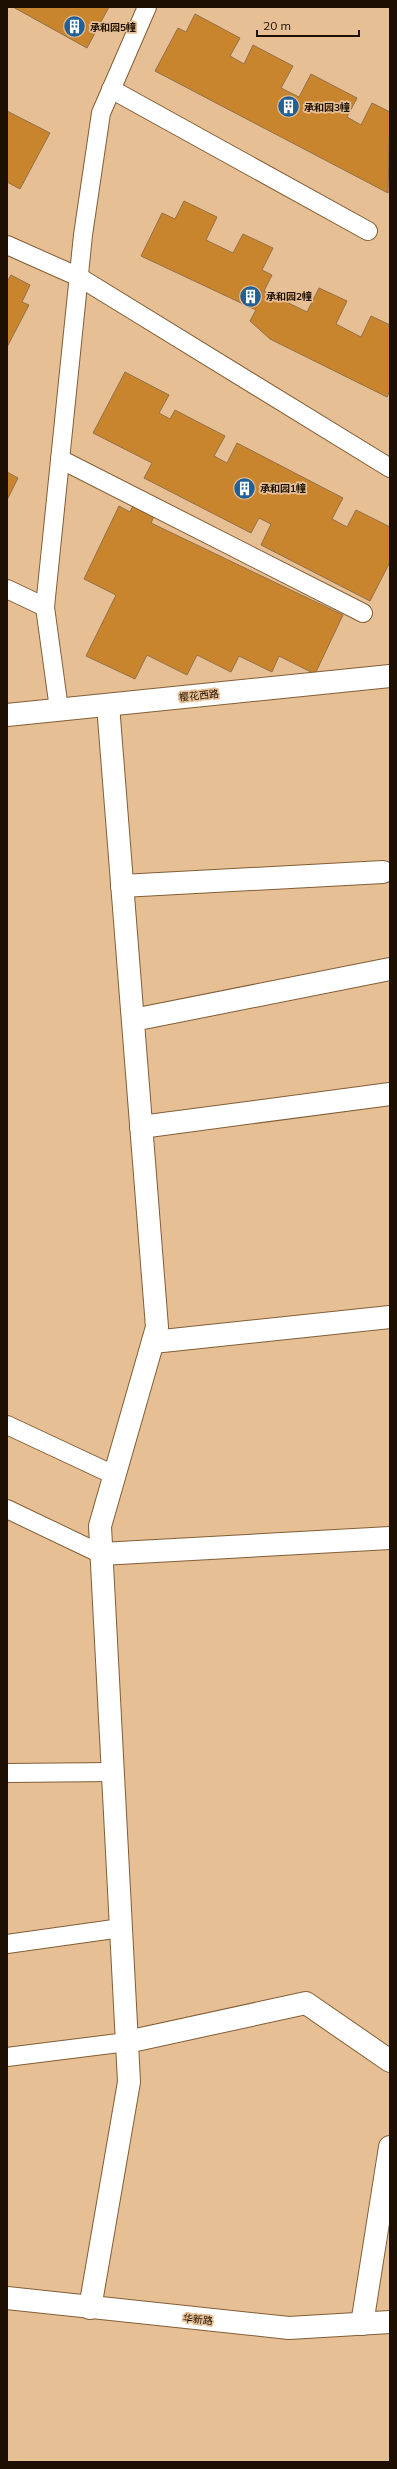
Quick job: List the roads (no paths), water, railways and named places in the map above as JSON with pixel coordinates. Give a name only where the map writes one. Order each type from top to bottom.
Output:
[{"type":"street","name":"樱花西路","points":[[7,715],[390,676]]},
{"type":"street","points":[[90,2308],[129,2082],[100,1526],[157,1327],[108,705]]},
{"type":"street","points":[[122,886],[383,872]]},
{"type":"street","points":[[133,1020],[390,969]]},
{"type":"street","points":[[141,1127],[390,1094]]},
{"type":"street","points":[[152,1342],[390,1317]]},
{"type":"street","points":[[101,1554],[390,1538]]},
{"type":"street","points":[[127,2042],[306,2003],[390,2061]]},
{"type":"street","points":[[362,2324],[390,2147]]},
{"type":"street","name":"华新路","points":[[7,2298],[290,2328],[390,2322]]},
{"type":"lane","points":[[59,710],[45,607],[79,277],[101,114],[147,7]]},
{"type":"lane","points":[[111,89],[368,231]]},
{"type":"lane","points":[[7,245],[79,277],[390,468]]},
{"type":"lane","points":[[60,459],[363,613]]},
{"type":"lane","points":[[7,589],[45,607]]},
{"type":"lane","points":[[7,1425],[114,1475]]},
{"type":"lane","points":[[7,1509],[101,1554]]},
{"type":"lane","points":[[7,1773],[113,1772]]},
{"type":"lane","points":[[7,1944],[121,1928]]},
{"type":"lane","points":[[7,2057],[127,2042]]},
{"type":"place","name":"承和园5幢","points":[[74,27]]},
{"type":"place","name":"承和园3幢","points":[[289,107]]},
{"type":"place","name":"承和园2幢","points":[[251,296]]},
{"type":"place","name":"承和园1幢","points":[[244,488]]}]
